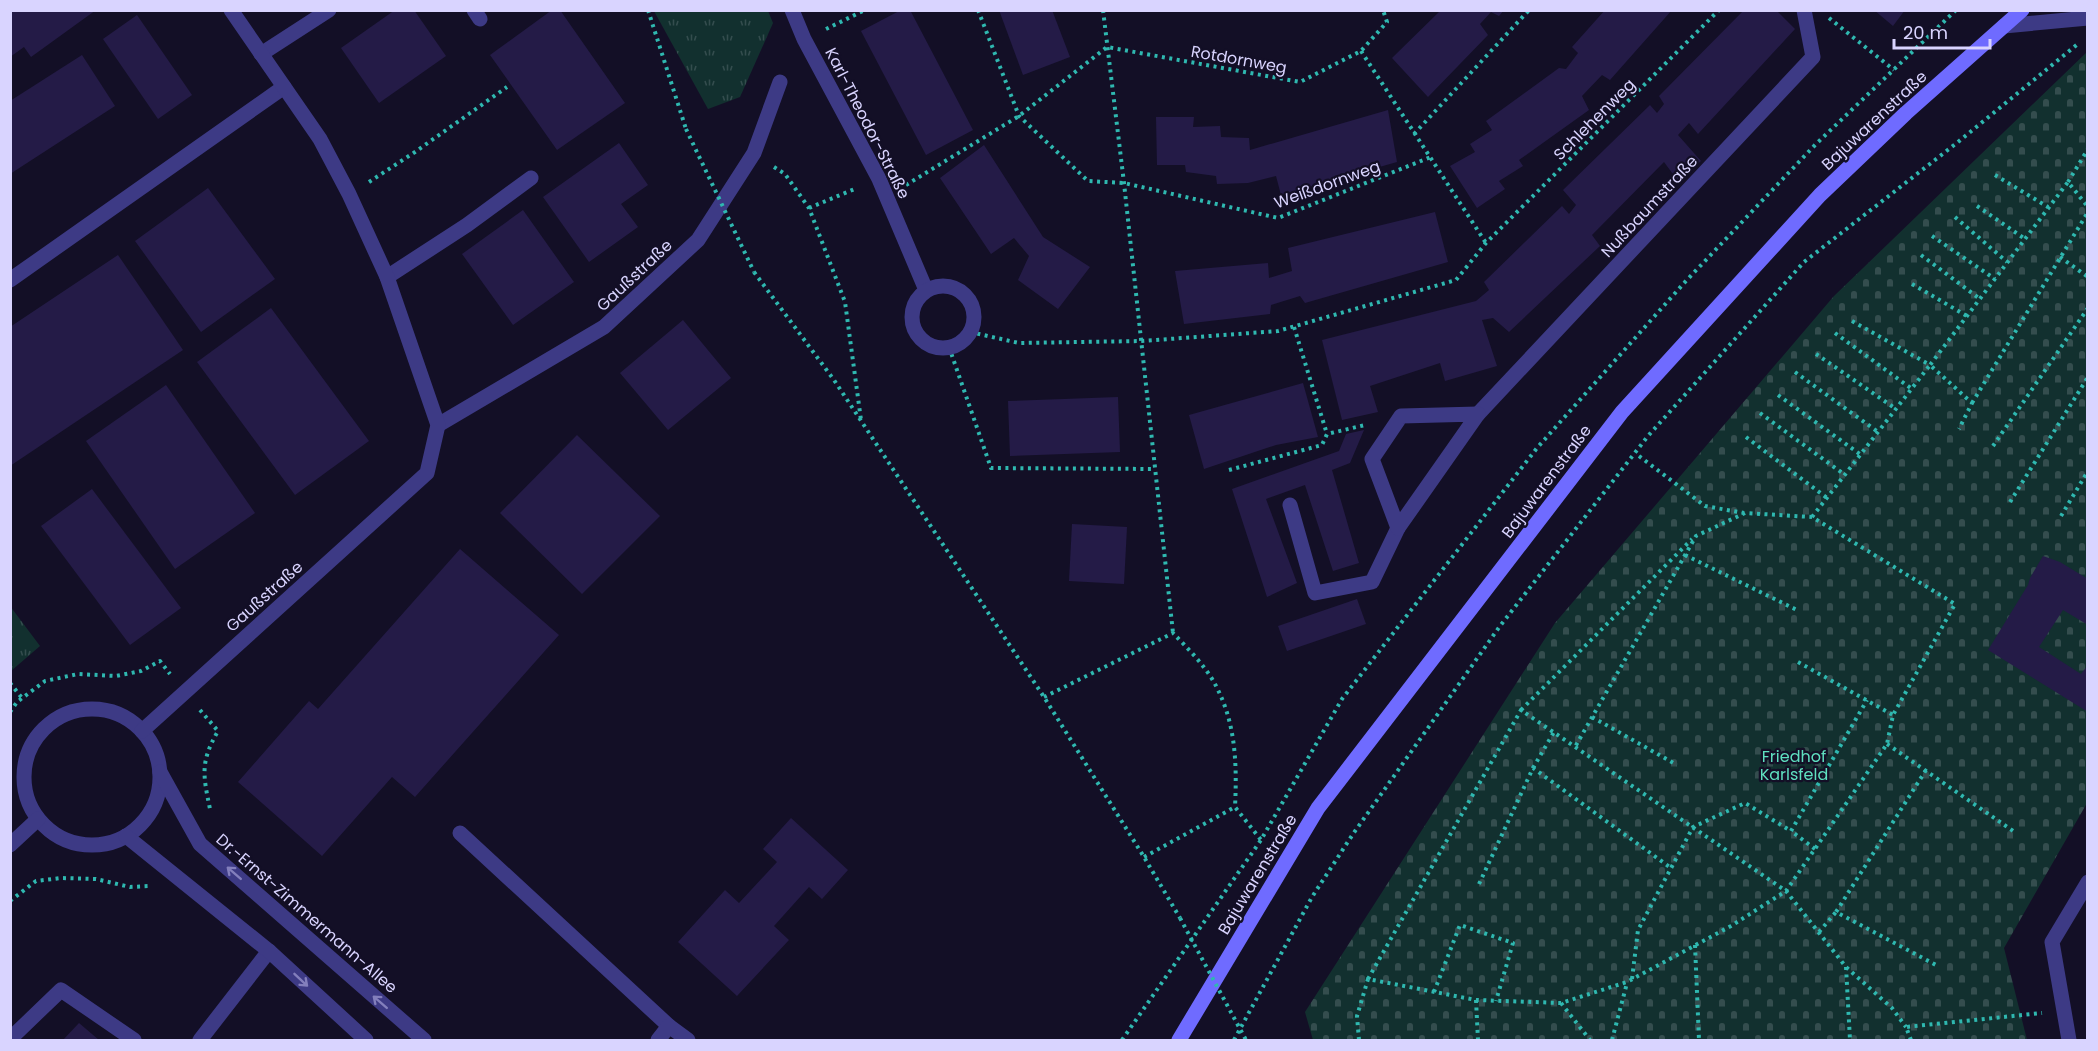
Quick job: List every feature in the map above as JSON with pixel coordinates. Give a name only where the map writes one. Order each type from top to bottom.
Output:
[{"type":"main road","name":"Bajuwarenstraße","points":[[1179,1041],[1318,808],[1622,412],[1820,195],[1906,113],[2022,10]]},
{"type":"street","points":[[231,10],[320,139],[349,194],[387,277],[438,425]]},
{"type":"street","points":[[261,54],[329,10]]},
{"type":"street","name":"Karl-Theodor-Straße","points":[[792,10],[804,39],[879,179],[926,290]]},
{"type":"street","name":"Nußbaumstraße","points":[[1290,505],[1315,593],[1372,582],[1398,528],[1478,414],[1814,57],[1804,10]]},
{"type":"street","points":[[2004,26],[2088,18]]},
{"type":"street","name":"Gaußstraße","points":[[142,731],[427,473],[438,425],[604,327],[698,240],[754,153],[780,82]]},
{"type":"street","points":[[10,280],[284,87]]},
{"type":"street","points":[[387,277],[467,225],[531,178]]},
{"type":"street","points":[[945,285],[964,293],[974,311],[970,332],[962,342],[949,347],[932,346],[918,336],[912,320],[915,303],[926,290],[945,285]]},
{"type":"street","points":[[1398,528],[1372,459],[1401,416],[1478,414]]},
{"type":"street","points":[[86,709],[107,710],[126,718],[142,731],[155,750],[160,772],[157,797],[146,820],[126,836],[108,843],[89,845],[70,841],[52,832],[38,819],[28,801],[24,780],[26,760],[34,741],[48,725],[66,714],[86,709]]},
{"type":"street","name":"Dr.-Ernst-Zimmermann-Allee","points":[[160,772],[200,844],[424,1041]]},
{"type":"street","points":[[10,845],[38,819]]},
{"type":"street","points":[[460,833],[688,1041]]},
{"type":"street","points":[[126,836],[269,951],[366,1041]]},
{"type":"street","points":[[2069,1041],[2052,942],[2088,882]]},
{"type":"street","points":[[200,1041],[269,951]]},
{"type":"street","points":[[10,1038],[61,990],[134,1041]]},
{"type":"street","points":[[658,1041],[669,1026]]},
{"type":"path","points":[[648,10],[686,129],[754,272],[834,380],[1044,697],[1144,856],[1246,1041]]},
{"type":"path","name":"Karl-Theodor-Straße","points":[[804,39],[865,10]]},
{"type":"path","points":[[978,10],[1019,116]]},
{"type":"path","points":[[1103,10],[1173,633],[1194,655],[1217,687],[1232,731],[1237,769],[1235,807],[1261,840]]},
{"type":"path","points":[[1383,10],[1387,22],[1361,51],[1486,243]]},
{"type":"path","points":[[1414,134],[1529,10]]},
{"type":"path","points":[[1820,10],[1894,70]]},
{"type":"path","name":"Bajuwarenstraße","points":[[1122,1041],[1261,840],[1342,699],[1538,448],[1685,282],[1815,145],[1956,10]]},
{"type":"path","name":"Schlehenweg","points":[[970,332],[1019,343],[1142,341],[1278,331],[1456,280],[1486,243],[1719,11]]},
{"type":"path","points":[[1234,1041],[1312,897],[1353,834],[1500,626],[1648,436],[1804,262],[1958,142],[2084,39]]},
{"type":"path","points":[[887,196],[1019,116],[1107,47]]},
{"type":"path","name":"Rotdornweg","points":[[1107,47],[1300,82],[1361,51]]},
{"type":"path","points":[[349,194],[415,152],[507,87]]},
{"type":"path","name":"Weißdornweg","points":[[1019,116],[1088,181],[1124,183],[1278,218],[1431,157]]},
{"type":"path","points":[[1812,517],[2025,239],[2088,149]]},
{"type":"path","points":[[754,153],[785,174],[809,208],[845,302],[861,421]]},
{"type":"path","points":[[1995,175],[2048,207]]},
{"type":"path","points":[[809,208],[879,179]]},
{"type":"path","points":[[2067,182],[2088,207]]},
{"type":"path","points":[[1977,206],[2025,239]]},
{"type":"path","points":[[1959,429],[1972,403],[2088,212]]},
{"type":"path","points":[[1955,217],[2007,262]]},
{"type":"path","points":[[1932,236],[1995,279]]},
{"type":"path","points":[[1920,255],[1980,299]]},
{"type":"path","points":[[2060,257],[2088,276]]},
{"type":"path","points":[[1912,284],[1967,316]]},
{"type":"path","points":[[1994,446],[2088,308]]},
{"type":"path","points":[[1852,321],[1930,365],[1972,403]]},
{"type":"path","points":[[1229,470],[1322,445],[1327,434],[1294,327]]},
{"type":"path","points":[[1835,333],[1912,389]]},
{"type":"path","points":[[949,347],[991,468],[1155,469]]},
{"type":"path","points":[[1816,354],[1896,409]]},
{"type":"path","points":[[1795,372],[1878,432]]},
{"type":"path","points":[[2010,502],[2088,377]]},
{"type":"path","points":[[1778,395],[1861,455]]},
{"type":"path","points":[[1760,414],[1845,475]]},
{"type":"path","points":[[1327,434],[1401,416]]},
{"type":"path","points":[[1746,437],[1827,498]]},
{"type":"path","points":[[1368,979],[1476,1000],[1561,1003],[1627,982],[1731,926],[1786,891],[1887,744],[1893,715],[1955,604],[1812,517],[1745,513],[1705,506],[1639,456]]},
{"type":"path","points":[[2061,516],[2088,471]]},
{"type":"path","points":[[1359,1041],[1357,1016],[1368,979],[1521,710],[1696,536],[1745,513]]},
{"type":"path","points":[[1575,747],[1696,536]]},
{"type":"path","points":[[1685,555],[1799,611]]},
{"type":"path","points":[[1044,697],[1173,633]]},
{"type":"path","points":[[1798,662],[1893,715]]},
{"type":"path","points":[[10,712],[22,698],[45,681],[78,674],[116,676],[141,671]]},
{"type":"path","points":[[10,683],[22,698]]},
{"type":"path","points":[[1791,831],[1867,700]]},
{"type":"path","points":[[1521,710],[1786,891],[1846,967],[1892,1008],[1906,1027],[1911,1041]]},
{"type":"path","points":[[1592,717],[1677,765]]},
{"type":"path","points":[[1479,884],[1533,768],[1554,732]]},
{"type":"path","points":[[1887,744],[2016,833]]},
{"type":"path","points":[[1533,768],[1671,868]]},
{"type":"path","points":[[1818,932],[1836,912],[1926,770]]},
{"type":"path","points":[[1632,979],[1638,930],[1693,827],[1744,803],[1791,831],[1815,849]]},
{"type":"path","points":[[1144,856],[1235,807]]},
{"type":"path","points":[[10,900],[36,881]]},
{"type":"path","points":[[1836,912],[1935,965]]},
{"type":"path","points":[[1434,992],[1461,925],[1513,943],[1496,1001]]},
{"type":"path","points":[[1695,945],[1699,1041]]},
{"type":"path","points":[[1846,967],[1850,1041]]},
{"type":"path","points":[[1612,1041],[1627,982]]},
{"type":"path","points":[[1476,1000],[1478,1041]]},
{"type":"path","points":[[1561,1003],[1590,1041]]},
{"type":"path","points":[[1906,1027],[2064,1010]]},
{"type":"green space","points":[[654,11],[768,11],[773,23],[740,97],[708,109]]},
{"type":"green space","name":"Friedhof Karlsfeld","points":[[2087,52],[2087,803],[2004,948],[2027,1040],[1313,1040],[1305,1012],[1555,623],[1834,296]]},
{"type":"green space","points":[[10,606],[40,646],[11,671],[10,671]]},
{"type":"building","points":[[10,10],[96,10],[31,57],[24,47],[10,57]]},
{"type":"building","points":[[395,10],[414,10],[446,56],[379,103],[341,48]]},
{"type":"building","points":[[552,10],[560,10],[625,103],[557,150],[490,55]]},
{"type":"building","points":[[901,10],[910,10],[973,130],[926,155],[861,31]]},
{"type":"building","points":[[999,10],[1052,10],[1070,57],[1023,75]]},
{"type":"building","points":[[1441,10],[1504,10],[1499,16],[1491,12],[1480,24],[1488,35],[1428,97],[1392,58]]},
{"type":"building","points":[[1605,10],[1672,10],[1610,80],[1602,75],[1582,96],[1589,110],[1519,160],[1523,166],[1499,181],[1505,189],[1477,208],[1450,166],[1475,152],[1470,144],[1492,130],[1486,121],[1559,68],[1566,69],[1578,53],[1572,47]]},
{"type":"building","points":[[1744,10],[1776,10],[1795,29],[1698,134],[1689,123],[1678,135],[1701,161],[1678,181],[1664,162],[1592,235],[1600,246],[1509,332],[1493,318],[1482,320],[1497,366],[1445,381],[1440,363],[1370,386],[1378,412],[1342,420],[1322,340],[1476,301],[1489,290],[1484,282],[1562,206],[1569,214],[1576,205],[1563,190],[1650,105],[1657,113],[1664,104],[1659,96]]},
{"type":"building","points":[[1874,10],[1905,10],[1893,26]]},
{"type":"building","points":[[137,15],[192,95],[158,119],[103,39]]},
{"type":"building","points":[[82,55],[115,106],[10,174],[10,101]]},
{"type":"building","points":[[1388,110],[1397,162],[1281,195],[1276,176],[1248,183],[1217,184],[1216,176],[1186,172],[1185,165],[1157,165],[1156,117],[1194,117],[1193,127],[1220,126],[1221,137],[1249,138],[1250,150]]},
{"type":"building","points":[[619,143],[648,185],[621,204],[638,227],[589,262],[543,197]]},
{"type":"building","points":[[984,145],[1043,237],[1090,267],[1058,309],[1018,280],[1029,256],[1014,238],[991,254],[940,178]]},
{"type":"building","points":[[208,188],[275,279],[201,332],[135,241]]},
{"type":"building","points":[[523,210],[574,282],[513,325],[462,254]]},
{"type":"building","points":[[1435,212],[1448,262],[1305,303],[1300,296],[1271,305],[1270,314],[1184,324],[1175,271],[1268,263],[1269,278],[1292,271],[1288,248]]},
{"type":"building","points":[[118,255],[183,350],[10,466],[10,327]]},
{"type":"building","points":[[271,308],[369,441],[295,495],[197,362]]},
{"type":"building","points":[[683,320],[731,378],[668,430],[620,373]]},
{"type":"building","points":[[1303,383],[1318,437],[1276,445],[1204,469],[1189,415]]},
{"type":"building","points":[[166,385],[255,513],[175,569],[86,441]]},
{"type":"building","points":[[1118,397],[1120,452],[1010,456],[1008,401]]},
{"type":"building","points":[[1364,430],[1350,463],[1332,470],[1359,563],[1333,571],[1305,485],[1266,499],[1297,583],[1267,597],[1232,489],[1339,451],[1346,434]]},
{"type":"building","points":[[577,435],[660,516],[582,594],[500,513]]},
{"type":"building","points":[[92,489],[181,608],[130,645],[41,526]]},
{"type":"building","points":[[1072,524],[1127,527],[1124,584],[1069,581]]},
{"type":"building","points":[[460,549],[559,635],[415,797],[392,777],[322,856],[238,782],[309,701],[318,709]]},
{"type":"building","points":[[2043,556],[2060,562],[2088,579],[2088,625],[2063,610],[2039,647],[2081,674],[2088,665],[2088,712],[1988,650]]},
{"type":"building","points":[[1357,599],[1366,624],[1287,651],[1278,626]]},
{"type":"building","points":[[791,818],[848,870],[822,899],[809,887],[774,926],[789,940],[737,996],[678,942],[725,890],[739,903],[777,862],[763,849]]},
{"type":"building","points":[[79,1023],[99,1040],[63,1040]]}]
